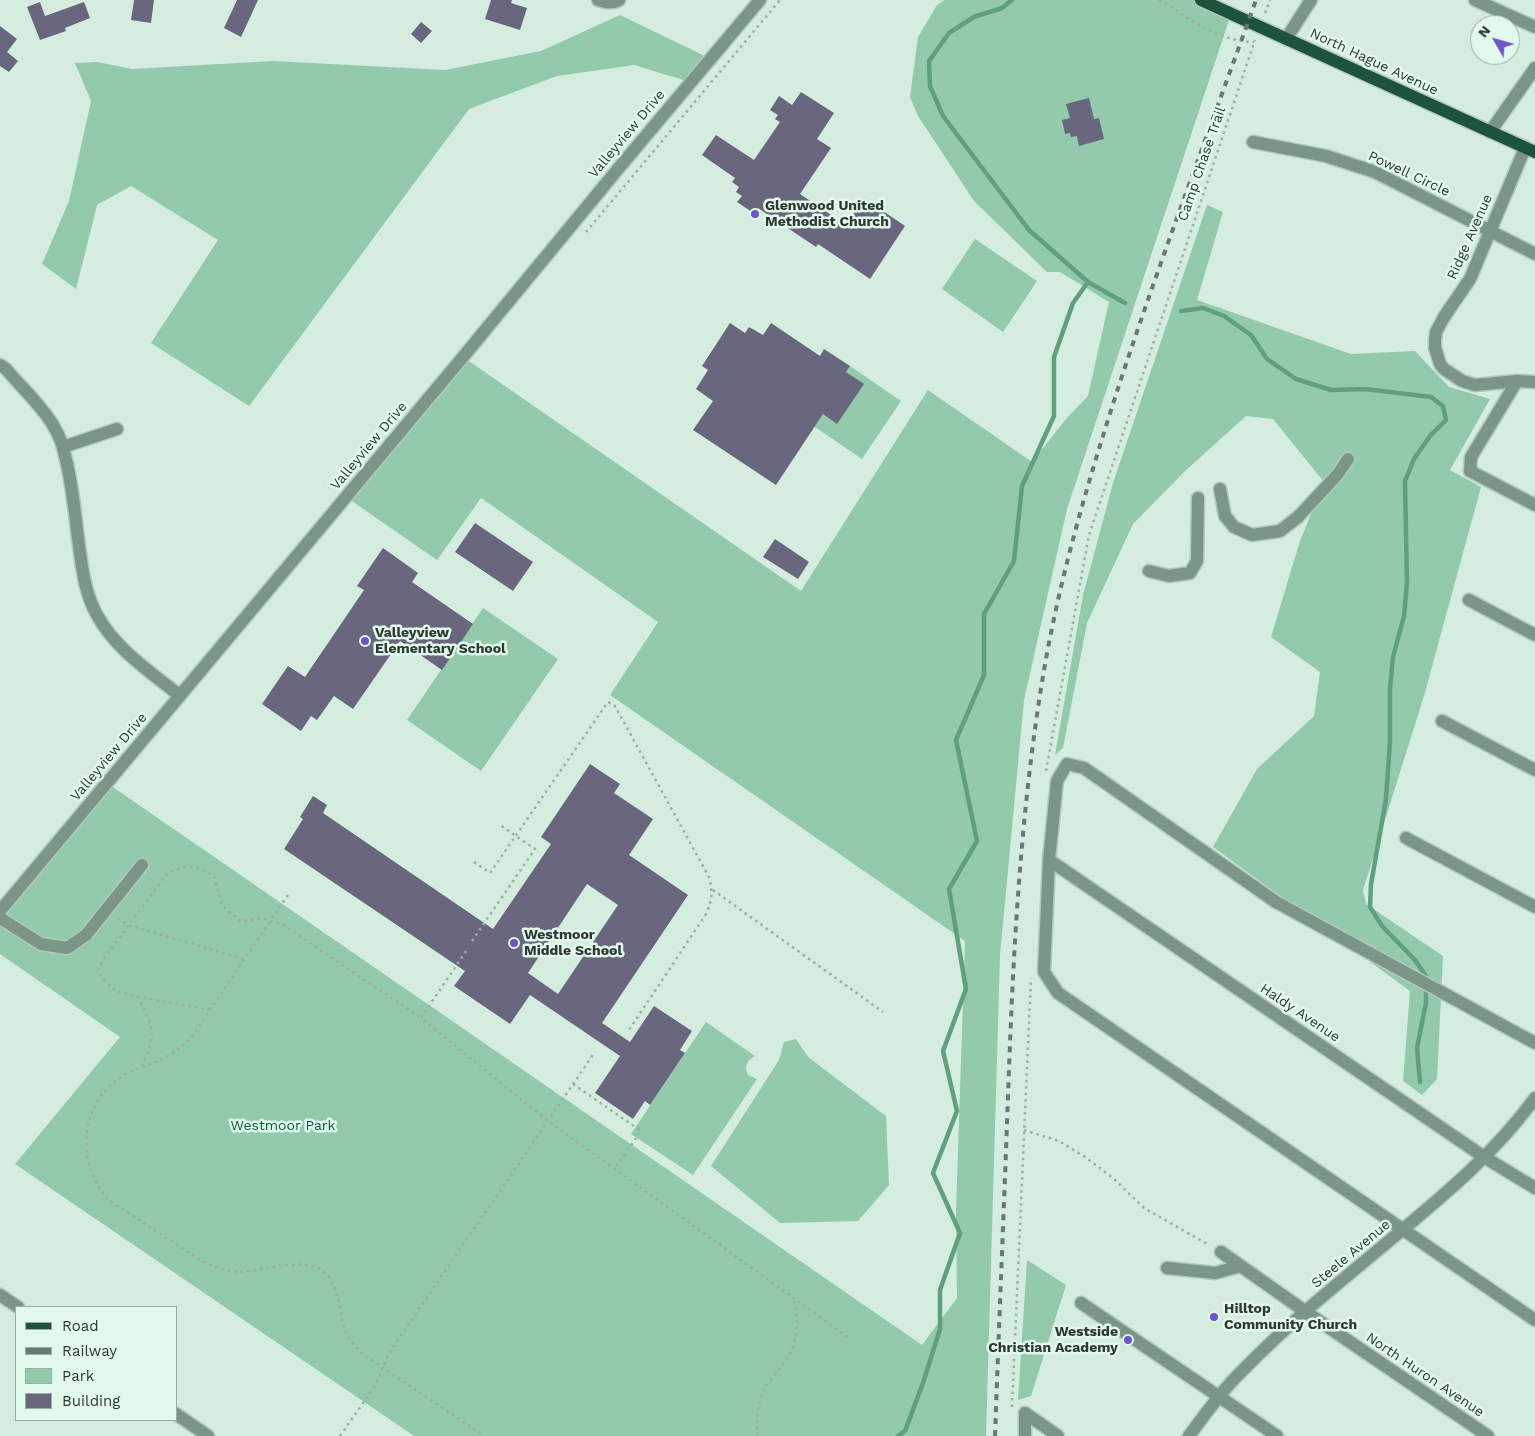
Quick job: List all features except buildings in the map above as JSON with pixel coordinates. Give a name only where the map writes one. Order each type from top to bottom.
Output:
[{"type":"main road","name":"North Hague Avenue","points":[[1201,0],[1530,150]]},
{"type":"street","points":[[598,0],[606,3],[619,0]]},
{"type":"street","name":"Valleyview Drive","points":[[0,911],[760,0]]},
{"type":"street","points":[[1286,38],[1311,0]]},
{"type":"street","points":[[1475,0],[1535,27]]},
{"type":"street","points":[[1490,132],[1535,68]]},
{"type":"street","name":"Powell Circle","points":[[1253,142],[1326,156],[1375,172],[1535,254]]},
{"type":"street","name":"Ridge Avenue","points":[[1517,381],[1475,385],[1455,378],[1440,364],[1435,348],[1436,332],[1470,279],[1490,231],[1530,150]]},
{"type":"street","points":[[0,366],[6,370],[50,420],[63,447],[88,596],[107,632],[123,649],[180,696]]},
{"type":"street","points":[[1535,382],[1517,381],[1472,457],[1470,471],[1535,505]]},
{"type":"street","points":[[63,447],[117,429]]},
{"type":"street","points":[[1220,489],[1225,516],[1234,528],[1252,535],[1280,531],[1298,517],[1318,496],[1338,474],[1348,459]]},
{"type":"street","points":[[1150,571],[1169,576],[1190,573],[1197,561],[1198,498]]},
{"type":"street","points":[[1469,600],[1535,635]]},
{"type":"street","points":[[1442,721],[1535,770]]},
{"type":"street","points":[[1535,1043],[1276,902],[1084,768],[1067,764],[1057,781],[1049,860],[1044,972],[1058,993],[1535,1320]]},
{"type":"street","points":[[1406,838],[1535,907]]},
{"type":"street","name":"Haldy Avenue","points":[[1049,860],[1484,1157],[1535,1188]]},
{"type":"street","points":[[0,918],[41,944],[67,948],[86,935],[142,866]]},
{"type":"street","name":"Steele Avenue","points":[[1189,1436],[1219,1396],[1244,1369],[1306,1312],[1457,1184],[1520,1118],[1535,1098]]},
{"type":"street","name":"North Huron Avenue","points":[[1221,1252],[1488,1436]]},
{"type":"street","points":[[1167,1268],[1215,1273],[1241,1266]]},
{"type":"street","points":[[0,1295],[16,1306]]},
{"type":"street","points":[[1081,1303],[1277,1436]]},
{"type":"street","points":[[1025,1436],[1026,1414],[1058,1436]]},
{"type":"street","points":[[178,1415],[208,1436]]},
{"type":"path","points":[[1159,0],[1192,21],[1220,34],[1241,42],[1262,42]]},
{"type":"path","name":"Camp Chase Trail","points":[[1155,335],[1270,0]]},
{"type":"path","points":[[474,862],[490,873],[608,702],[615,706],[709,877],[712,889],[711,902],[706,914],[629,1030]]},
{"type":"path","points":[[472,941],[535,849],[500,825]]},
{"type":"path","points":[[210,1010],[137,997],[116,991],[104,980],[98,970],[102,960],[167,874],[181,867],[194,867],[214,876],[222,906],[236,918],[242,921],[263,919],[282,924],[421,1018],[548,1121],[849,1338]]},
{"type":"path","points":[[712,889],[883,1012]]},
{"type":"path","points":[[288,895],[191,1038],[179,1049],[160,1061],[141,1067],[120,1078],[95,1106],[86,1142],[88,1163],[99,1188],[107,1199],[202,1261],[219,1268],[238,1272],[302,1264],[314,1266],[325,1272],[334,1283],[344,1330],[360,1352],[484,1436]]},
{"type":"path","points":[[106,909],[128,925],[244,959]]},
{"type":"path","points":[[421,1018],[466,951]]},
{"type":"path","points":[[137,997],[144,1007],[150,1023],[152,1041],[141,1067]]},
{"type":"path","points":[[340,1436],[374,1386],[389,1353],[595,1052]]},
{"type":"path","points":[[573,1084],[641,1131],[614,1170]]},
{"type":"path","points":[[1024,1130],[1058,1141],[1085,1157],[1113,1178],[1144,1208],[1221,1252]]},
{"type":"path","points":[[758,1436],[758,1413],[761,1397],[768,1383],[790,1355],[794,1344],[798,1322],[793,1299]]},
{"type":"green space","name":"Westmoor Park","points":[[945,0],[1200,0],[1231,14],[1067,509],[1024,700],[1000,955],[986,1436],[414,1436],[15,1164],[120,1037],[0,954],[0,911],[107,783],[922,1345],[957,1298],[956,1211],[965,941],[610,695],[658,622],[481,498],[437,560],[346,497],[463,357],[801,591],[928,390],[1032,462],[1066,419],[1088,396],[1109,302],[1060,272],[1047,272],[974,201],[918,116],[910,97],[918,37],[937,5]]},
{"type":"green space","points":[[620,15],[711,59],[690,82],[634,65],[557,76],[469,109],[249,406],[151,343],[218,240],[131,186],[97,205],[76,289],[42,264],[69,201],[91,101],[75,63],[97,62],[132,69],[273,61],[445,70],[541,51]]},
{"type":"green space","points":[[1207,205],[1223,212],[1197,300],[1351,354],[1415,351],[1449,387],[1490,399],[1450,470],[1481,487],[1424,696],[1363,890],[1366,904],[1443,956],[1437,1079],[1422,1095],[1403,1081],[1410,991],[1213,847],[1257,769],[1314,716],[1320,672],[1271,637],[1300,541],[1324,482],[1273,419],[1246,416],[1185,471],[1133,524],[1087,623],[1063,748],[1055,755],[1083,595],[1113,483]]},
{"type":"green space","points":[[975,239],[1037,281],[1003,332],[942,289]]},
{"type":"green space","points":[[850,366],[901,401],[862,459],[815,427],[812,421]]},
{"type":"green space","points":[[483,608],[558,659],[481,771],[407,720]]},
{"type":"green space","points":[[706,1022],[755,1056],[748,1062],[746,1069],[748,1075],[757,1079],[693,1175],[631,1134]]},
{"type":"green space","points":[[796,1039],[808,1057],[886,1116],[889,1185],[858,1221],[780,1223],[711,1166],[779,1060],[784,1042]]},
{"type":"green space","points":[[1027,1260],[1066,1285],[1031,1396],[1018,1400]]},
{"type":"waterway","points":[[1012,0],[1002,8],[974,17],[949,33],[929,61],[930,86],[943,116],[1029,230],[1088,282],[1125,303]]},
{"type":"waterway","points":[[898,1436],[905,1431],[940,1329],[940,1290],[960,1233],[933,1173],[957,1111],[943,1051],[966,989],[949,889],[977,841],[956,740],[984,675],[984,614],[1014,561],[1022,486],[1054,416],[1054,357],[1073,303],[1088,282]]},
{"type":"waterway","points":[[1181,311],[1203,308],[1224,316],[1251,335],[1267,359],[1296,379],[1331,390],[1365,389],[1431,397],[1443,406],[1446,420],[1430,436],[1414,459],[1405,481],[1407,583],[1404,616],[1393,657],[1386,799],[1371,884],[1370,907],[1382,926],[1415,960],[1426,976],[1426,1003],[1417,1048],[1420,1082]]},
{"type":"railway","points":[[995,1436],[1015,938],[1023,833],[1043,676],[1067,562],[1110,413],[1154,282],[1256,0]]},
{"type":"place","name":"Glenwood United Methodist Church","points":[[755,214]]},
{"type":"place","name":"Valleyview Elementary School","points":[[365,641]]},
{"type":"place","name":"Westmoor Middle School","points":[[514,943]]},
{"type":"place","name":"Hilltop Community Church","points":[[1214,1317]]},
{"type":"place","name":"Westside Christian Academy","points":[[1128,1340]]}]
